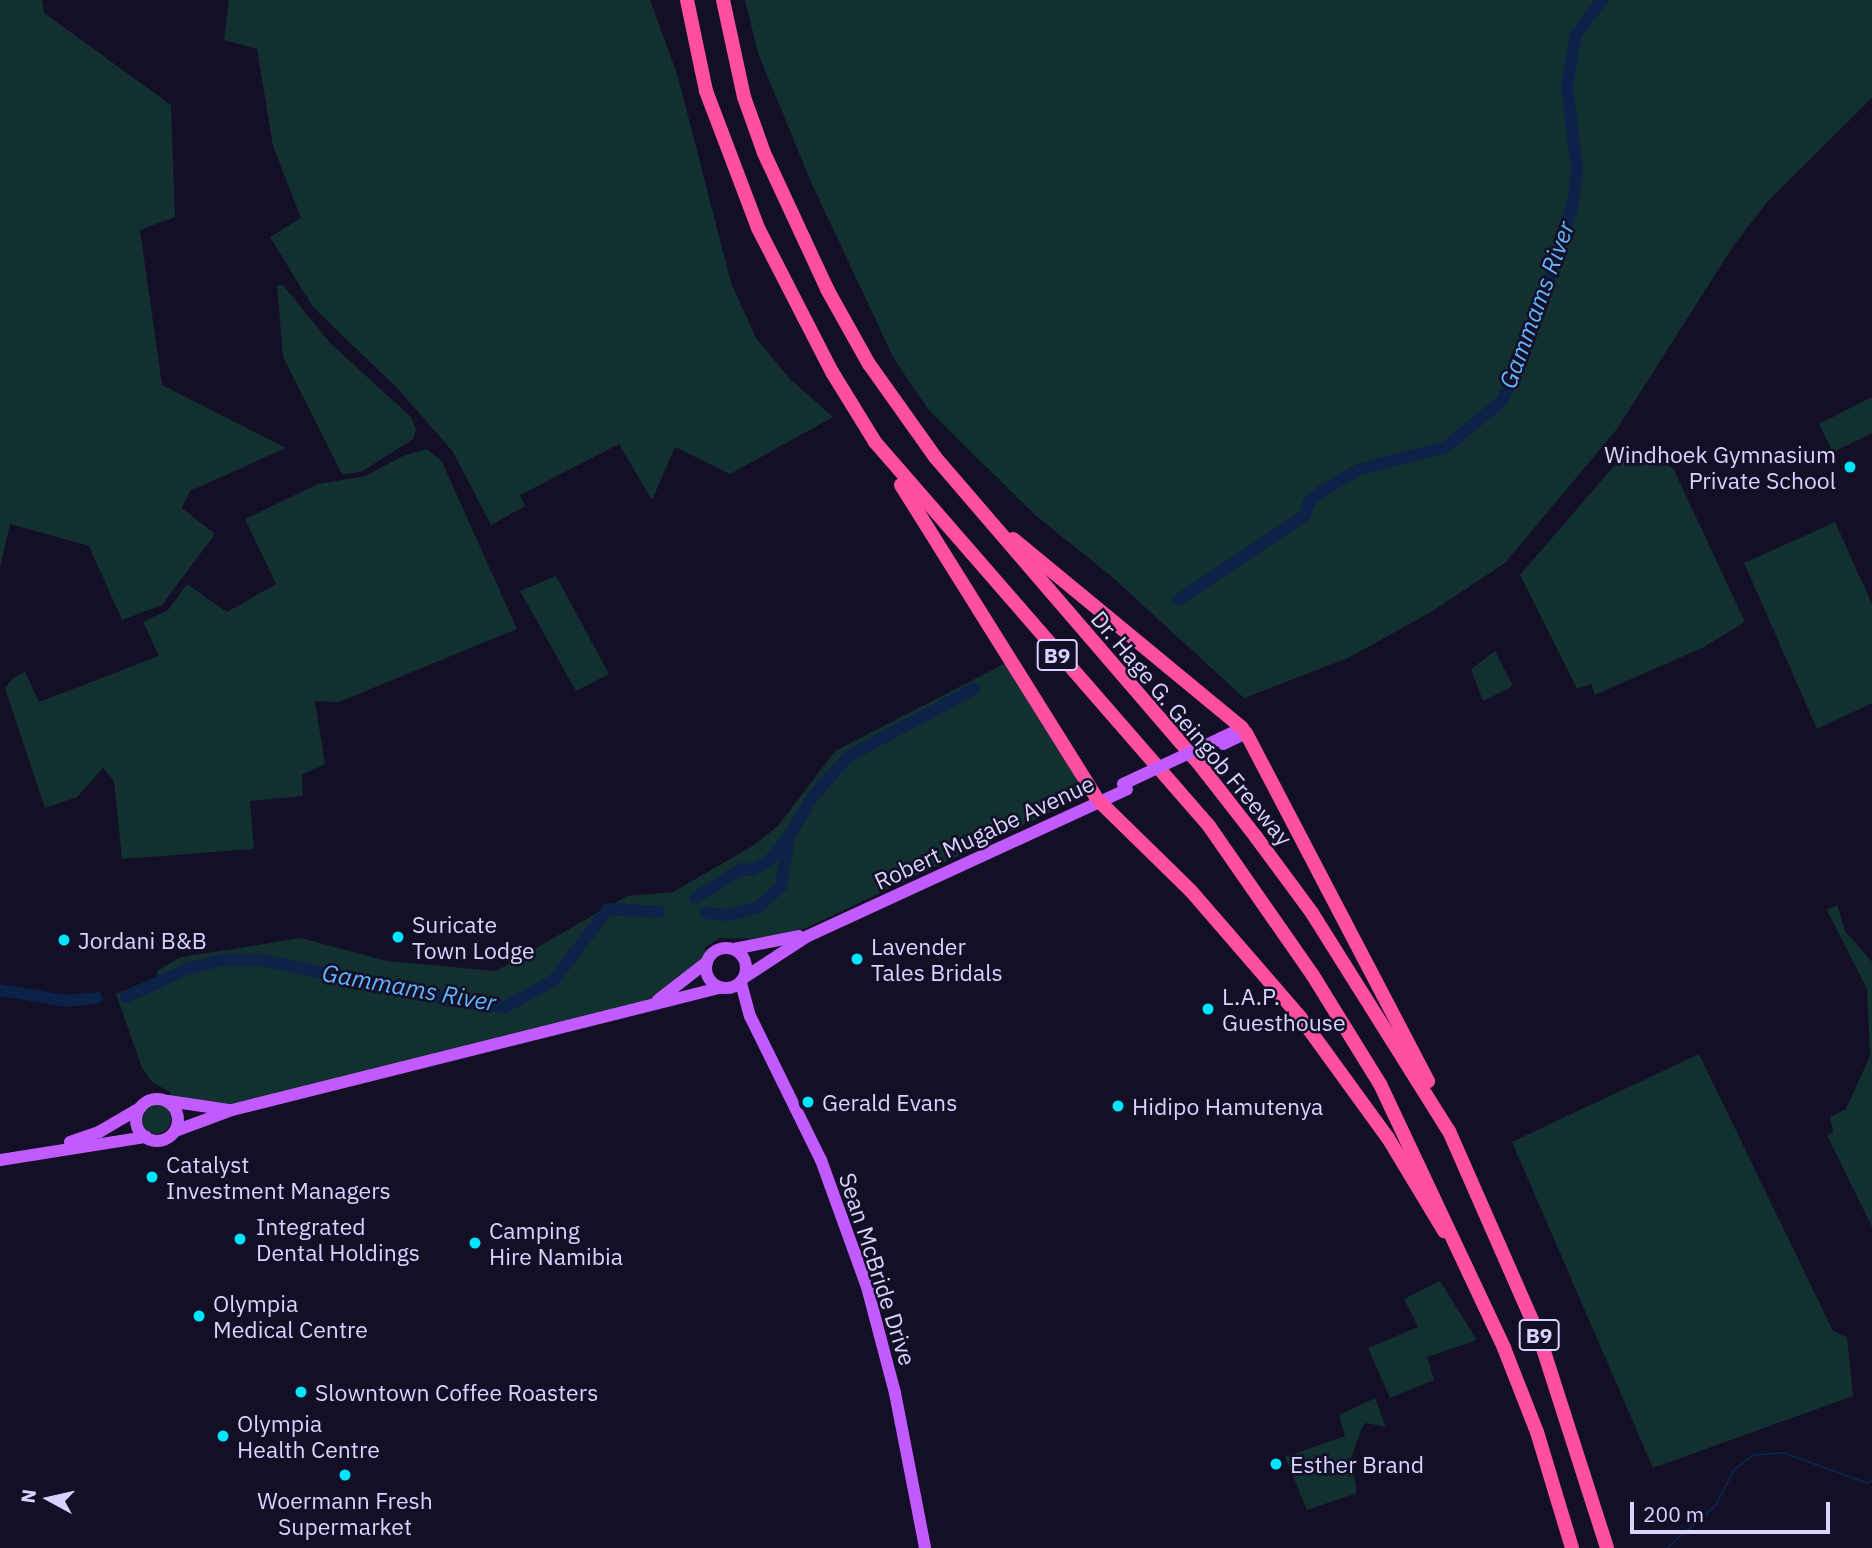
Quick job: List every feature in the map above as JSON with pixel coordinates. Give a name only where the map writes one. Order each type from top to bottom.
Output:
[{"type":"highway","name":"B9","points":[[687,0],[706,91],[758,228],[832,372],[875,442],[1209,826],[1245,875],[1380,1084],[1477,1287],[1537,1432],[1572,1548]]},
{"type":"highway","name":"Dr. Hage G. Geingob Freeway","points":[[723,0],[744,97],[764,153],[827,289],[901,412],[983,514],[1200,765],[1256,837],[1361,988],[1448,1131],[1539,1336],[1581,1454],[1607,1548]]},
{"type":"highway","points":[[875,442],[1098,799],[1191,891],[1331,1055],[1388,1138],[1477,1287]]},
{"type":"highway","points":[[983,514],[1244,731],[1422,1068],[1448,1131]]},
{"type":"main road","name":"Robert Mugabe Avenue","points":[[743,980],[808,936],[1244,731]]},
{"type":"main road","name":"Robert Mugabe Avenue","points":[[734,949],[799,936],[1098,799]]},
{"type":"main road","points":[[0,1160],[40,1152],[152,1139],[232,1110],[722,988],[743,980],[744,958],[734,949],[718,949],[707,962],[652,1004]]},
{"type":"main road","points":[[707,962],[708,977],[722,988]]},
{"type":"main road","name":"Sean McBride Drive","points":[[743,980],[751,1016],[821,1160],[867,1287],[895,1393],[925,1548]]},
{"type":"main road","name":"Sean McBride Drive","points":[[722,988],[751,1016]]},
{"type":"main road","points":[[40,1152],[99,1132],[155,1099],[232,1110]]},
{"type":"main road","points":[[168,1101],[178,1118],[175,1131]]},
{"type":"main road","points":[[140,1108],[138,1127],[152,1139]]},
{"type":"green space","points":[[0,0],[42,0],[44,13],[171,105],[175,217],[140,230],[162,385],[286,448],[190,491],[182,508],[215,534],[162,605],[122,620],[89,546],[10,524],[0,568]]},
{"type":"green space","points":[[229,0],[650,0],[678,77],[731,283],[756,338],[790,379],[833,417],[730,474],[675,447],[652,500],[619,444],[520,495],[525,506],[491,525],[453,452],[399,390],[313,307],[270,237],[301,218],[273,146],[257,49],[224,40]]},
{"type":"green space","points":[[745,0],[1872,0],[1872,98],[1768,201],[1734,245],[1617,429],[1505,563],[1431,612],[1348,658],[1244,698],[1110,575],[1035,515],[928,409],[894,359],[811,182],[758,53]]},
{"type":"green space","points":[[277,285],[283,285],[330,343],[411,417],[416,429],[413,439],[361,472],[342,474],[283,357]]},
{"type":"green space","points":[[1872,397],[1872,433],[1833,452],[1819,424]]},
{"type":"green space","points":[[427,449],[442,462],[517,629],[339,702],[315,701],[325,764],[302,775],[303,796],[250,801],[254,849],[122,859],[114,781],[103,768],[77,797],[45,808],[5,688],[13,678],[25,672],[39,702],[159,656],[143,622],[168,610],[187,584],[227,612],[276,584],[245,519],[318,484],[365,476],[403,456]]},
{"type":"green space","points":[[1635,449],[1657,453],[1674,470],[1745,622],[1704,647],[1595,695],[1591,684],[1577,689],[1520,575],[1614,466]]},
{"type":"green space","points":[[1835,522],[1872,604],[1872,703],[1817,729],[1744,563]]},
{"type":"green space","points":[[556,576],[609,674],[576,691],[520,591]]},
{"type":"green space","points":[[1495,651],[1513,686],[1483,701],[1471,669]]},
{"type":"green space","points":[[1006,663],[1074,774],[1079,786],[1074,801],[804,929],[760,939],[720,938],[704,948],[710,956],[707,962],[652,1004],[232,1110],[168,1101],[170,1092],[152,1082],[142,1068],[116,994],[157,977],[158,970],[181,957],[301,938],[387,961],[496,971],[627,896],[673,892],[751,847],[778,826],[835,751]]},
{"type":"green space","points":[[1837,905],[1845,931],[1872,962],[1872,1227],[1827,1135],[1833,1132],[1830,1117],[1846,1109],[1870,1056],[1867,989],[1827,910]]},
{"type":"green space","points":[[1699,1054],[1833,1331],[1847,1337],[1853,1396],[1653,1468],[1512,1142]]},
{"type":"green space","points":[[156,1104],[167,1108],[171,1119],[167,1130],[156,1134],[145,1130],[141,1119],[145,1108]]},
{"type":"green space","points":[[1440,1281],[1477,1340],[1427,1357],[1434,1380],[1390,1398],[1368,1348],[1418,1327],[1404,1299]]},
{"type":"green space","points":[[1375,1398],[1386,1427],[1366,1423],[1362,1427],[1351,1459],[1357,1493],[1307,1510],[1285,1457],[1345,1436],[1339,1415]]},
{"type":"waterway","name":"Gammams River","points":[[1178,600],[1305,515],[1309,502],[1322,491],[1360,469],[1446,447],[1503,400],[1541,307],[1573,203],[1577,169],[1567,86],[1576,35],[1602,0]]},
{"type":"waterway","name":"Gammams River","points":[[706,913],[729,915],[758,907],[781,886],[789,836],[814,795],[849,756],[974,689]]},
{"type":"waterway","name":"Gammams River","points":[[695,898],[742,869],[753,870],[771,859],[789,836]]},
{"type":"waterway","name":"Gammams River","points":[[126,997],[190,968],[222,960],[262,960],[466,1003],[505,1007],[554,980],[608,909],[659,912]]},
{"type":"waterway","name":"Gammams River","points":[[0,990],[67,1001],[97,998]]},
{"type":"waterway","points":[[1667,1548],[1715,1506],[1734,1470],[1753,1455],[1784,1453],[1867,1483],[1872,1481]]},
{"type":"place","name":"Windhoek Gymnasium Private School","points":[[1850,467]]},
{"type":"place","name":"Suricate Town Lodge","points":[[398,937]]},
{"type":"place","name":"Jordani B&B","points":[[64,940]]},
{"type":"place","name":"Lavender Tales Bridals","points":[[857,959]]},
{"type":"place","name":"L.A.P. Guesthouse","points":[[1208,1009]]},
{"type":"place","name":"Gerald Evans","points":[[808,1102]]},
{"type":"place","name":"Hidipo Hamutenya","points":[[1118,1106]]},
{"type":"place","name":"Catalyst Investment Managers","points":[[152,1177]]},
{"type":"place","name":"Integrated Dental Holdings","points":[[240,1239]]},
{"type":"place","name":"Camping Hire Namibia","points":[[475,1243]]},
{"type":"place","name":"Olympia Medical Centre","points":[[199,1316]]},
{"type":"place","name":"Slowntown Coffee Roasters","points":[[301,1392]]},
{"type":"place","name":"Olympia Health Centre","points":[[223,1436]]},
{"type":"place","name":"Esther Brand","points":[[1276,1464]]},
{"type":"place","name":"Woermann Fresh Supermarket","points":[[345,1475]]}]
